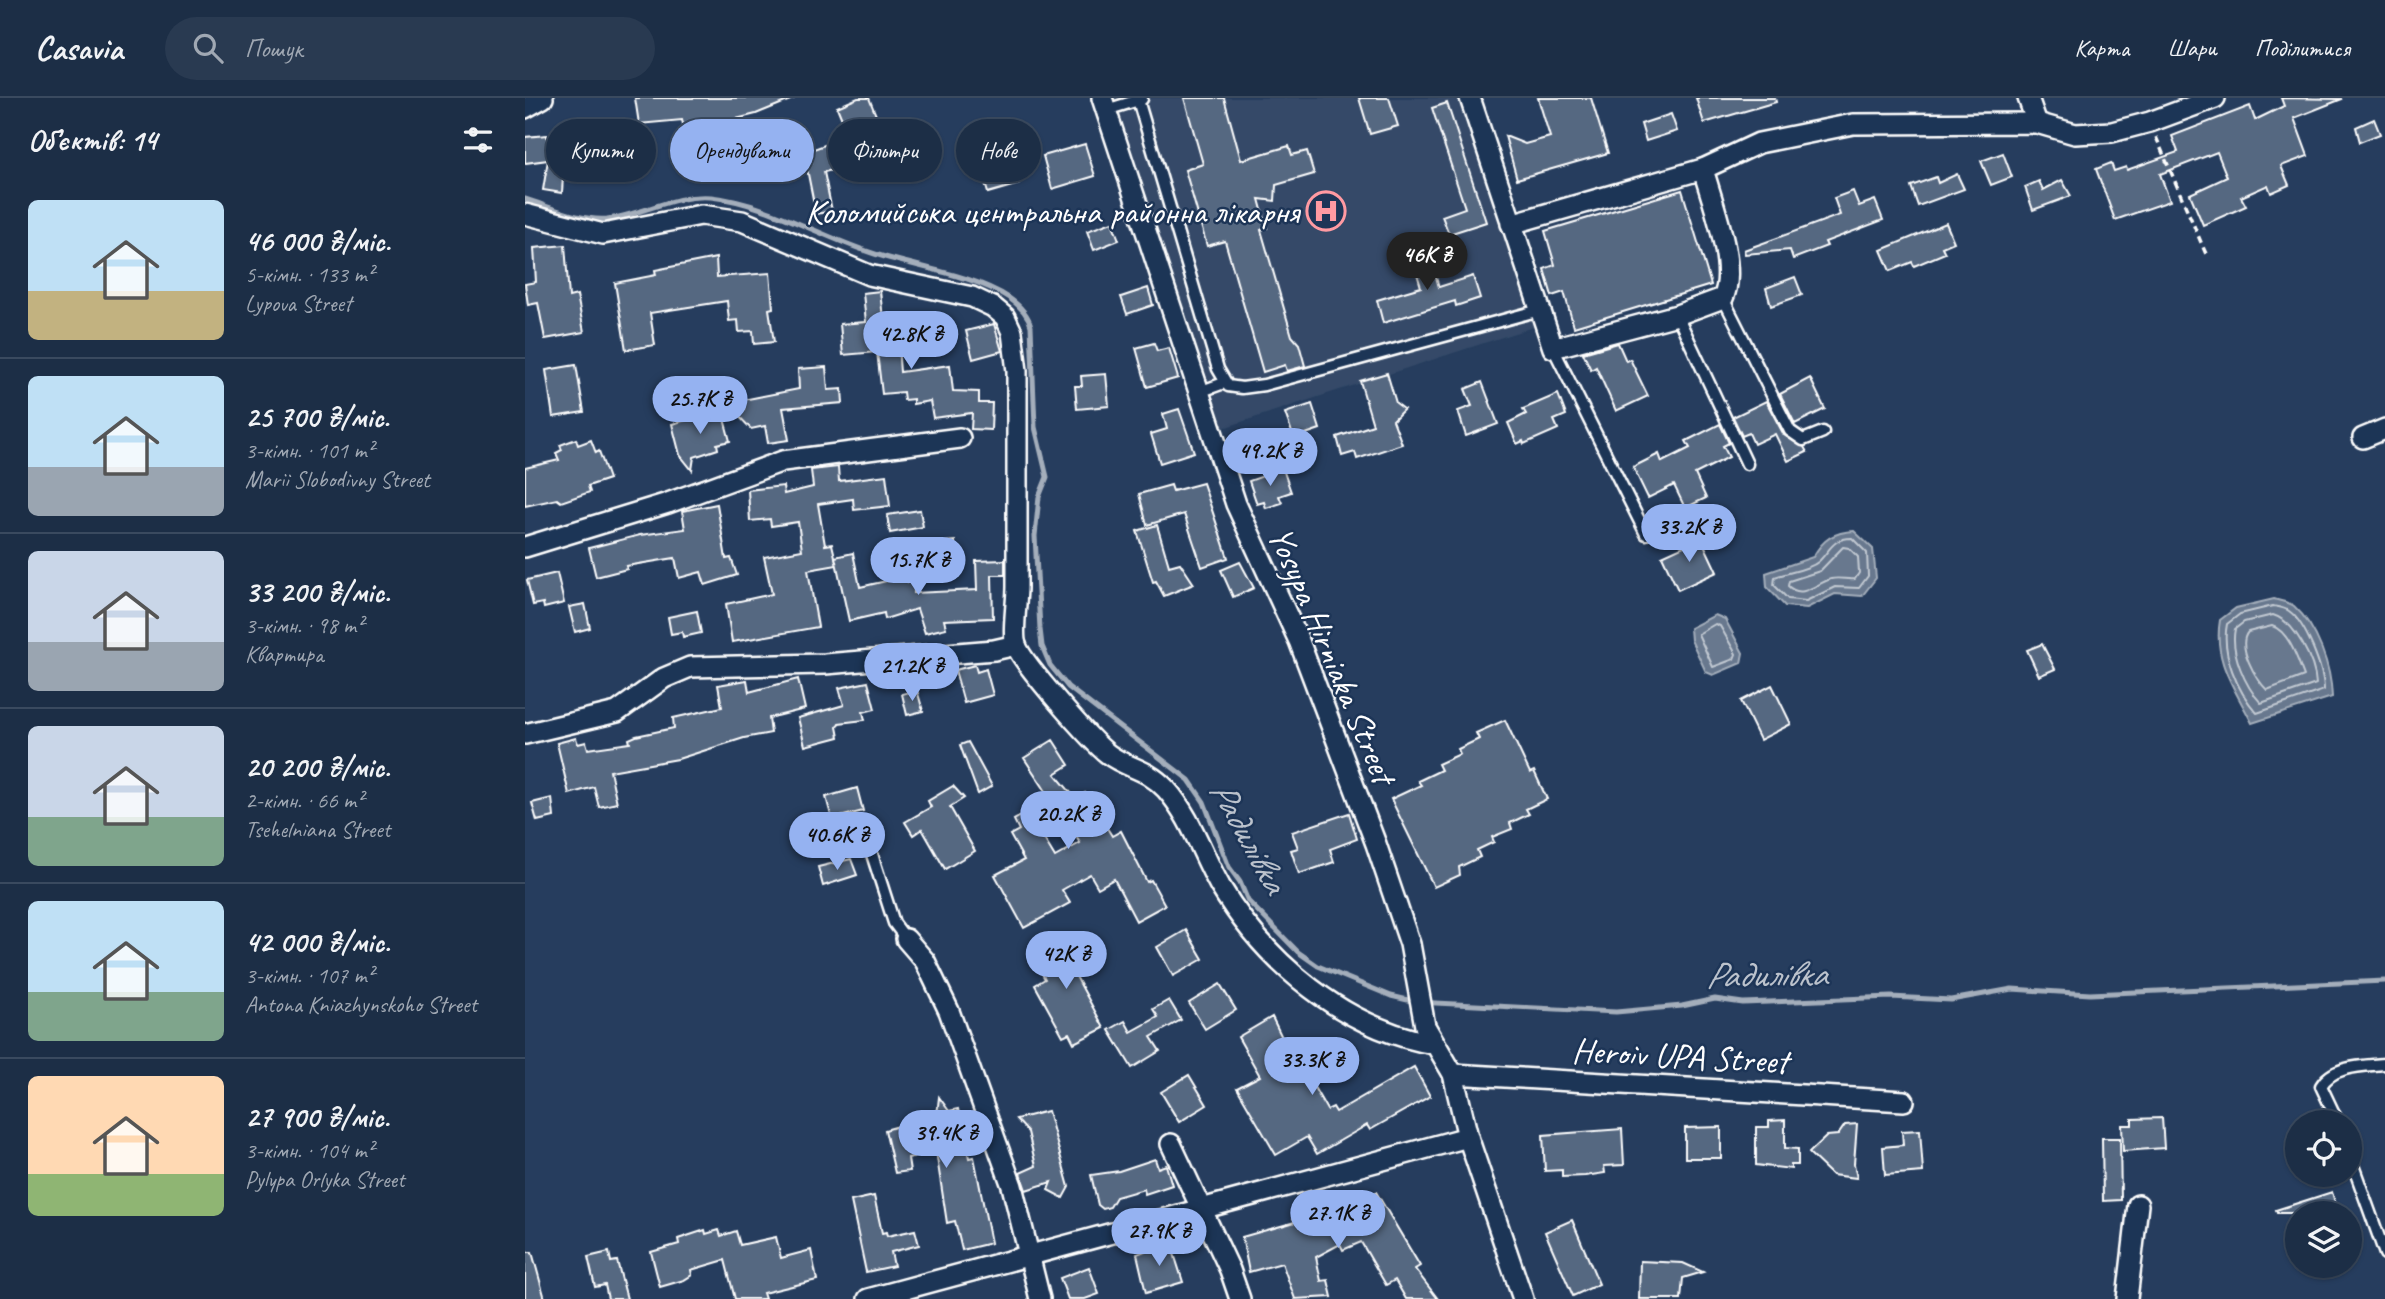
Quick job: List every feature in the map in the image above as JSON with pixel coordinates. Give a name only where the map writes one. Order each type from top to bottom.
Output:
[{"type":"street","points":[[525,108],[543,98]]},
{"type":"street","points":[[1471,98],[1553,348],[1677,315],[1723,298],[1730,285],[1703,169]]},
{"type":"street","points":[[2028,98],[2037,123]]},
{"type":"street","points":[[1511,224],[1703,169],[1759,143],[1853,124],[2037,123],[2075,134],[2112,132],[2150,122],[2215,98]]},
{"type":"street","name":"Yosypa Hirniaka Street","points":[[1104,104],[1242,520],[1299,641],[1336,734],[1411,944],[1421,1010],[1434,1044],[1453,1074],[1468,1137],[1523,1299]]},
{"type":"street","points":[[525,214],[581,231],[603,234],[701,215],[719,215],[742,221],[869,275],[972,297],[1005,317],[1012,332],[1017,371],[1016,645],[1066,712],[1109,755],[1144,770],[1166,790],[1186,817],[1220,886],[1249,929],[1282,966],[1314,992],[1373,1024],[1403,1037],[1434,1044]]},
{"type":"street","points":[[2363,438],[2385,429]]},
{"type":"street","points":[[525,547],[656,507],[783,461],[960,438]]},
{"type":"street","points":[[525,734],[617,712],[664,678],[690,667],[825,664],[994,650],[1016,645]]},
{"type":"street","points":[[907,939],[925,961],[949,1010],[1012,1186],[1040,1299]]},
{"type":"street","name":"Heroiv UPA Street","points":[[1453,1074],[1904,1101]]},
{"type":"street","points":[[868,1299],[1468,1137]]},
{"type":"street","points":[[1171,1144],[1240,1299]]},
{"type":"street","points":[[2127,1299],[2138,1205]]},
{"type":"lane","points":[[1104,104],[1141,99],[1224,383]]},
{"type":"lane","points":[[1723,298],[1790,431],[1803,440],[1823,432]]},
{"type":"lane","points":[[1199,392],[1224,383],[1243,388],[1264,385],[1540,310]]},
{"type":"lane","points":[[1677,315],[1747,464]]},
{"type":"lane","points":[[1553,348],[1646,534]]},
{"type":"lane","points":[[870,848],[894,923],[907,939]]},
{"type":"lane","points":[[2331,1110],[2322,1093],[2321,1086],[2325,1079],[2355,1066],[2385,1064]]},
{"type":"lane","points":[[2361,1187],[2385,1254]]},
{"type":"path","points":[[2150,122],[2206,254]]},
{"type":"shaded area","name":"Коломийська центральна районна лікарня","points":[[1115,98],[1464,98],[1539,325],[1220,429]]},
{"type":"water","points":[[1854,531],[1873,549],[1876,578],[1862,596],[1835,594],[1807,608],[1785,606],[1767,587],[1766,573],[1813,557],[1830,538]]},
{"type":"water","points":[[2274,599],[2294,606],[2310,625],[2326,661],[2332,697],[2252,723],[2222,661],[2220,620],[2236,608]]},
{"type":"water","points":[[1715,615],[1725,619],[1743,653],[1741,663],[1713,675],[1706,672],[1691,640],[1690,628]]},
{"type":"building","points":[[635,98],[795,98],[736,119],[670,119],[656,122],[656,119],[638,119]]},
{"type":"building","points":[[858,98],[869,98],[877,118],[842,119],[837,107]]},
{"type":"building","points":[[1184,98],[1224,98],[1241,160],[1289,146],[1292,155],[1307,151],[1314,174],[1276,185],[1275,201],[1259,199],[1267,228],[1261,230],[1292,336],[1299,344],[1305,366],[1287,371],[1285,365],[1263,372],[1225,241],[1207,246],[1185,170],[1203,164]]},
{"type":"building","points":[[1359,98],[1389,98],[1398,126],[1370,134]]},
{"type":"building","points":[[1538,98],[1591,98],[1608,153],[1517,179],[1505,136],[1525,144],[1550,137]]},
{"type":"building","points":[[1696,98],[1775,98],[1776,102],[1704,123]]},
{"type":"building","points":[[2281,98],[2342,99],[2294,118],[2308,156],[2281,166],[2289,185],[2271,193],[2268,185],[2241,197],[2246,206],[2203,225],[2190,194],[2227,177],[2217,152],[2160,174],[2170,201],[2115,220],[2096,169],[2111,163],[2114,171],[2126,167],[2127,170],[2178,152],[2172,136],[2250,106],[2255,120],[2284,106]]},
{"type":"building","points":[[1447,103],[1486,222],[1449,234],[1442,216],[1465,208],[1432,108]]},
{"type":"building","points":[[1671,114],[1677,131],[1646,141],[1641,124]]},
{"type":"building","points":[[2374,119],[2380,134],[2360,142],[2356,127]]},
{"type":"building","points":[[546,135],[546,160],[525,163],[525,137]]},
{"type":"building","points":[[828,144],[828,171],[824,172],[832,211],[816,214],[810,182],[814,182],[814,149]]},
{"type":"building","points":[[1085,144],[1095,176],[1052,189],[1043,156]]},
{"type":"building","points":[[2003,153],[2012,177],[1991,185],[1981,161]]},
{"type":"building","points":[[546,172],[546,182],[563,182],[562,193],[543,190]]},
{"type":"building","points":[[1957,174],[1964,189],[1918,206],[1911,186],[1936,177],[1938,183]]},
{"type":"building","points":[[2062,180],[2071,196],[2033,210],[2025,187],[2039,181],[2043,190]]},
{"type":"building","points":[[985,182],[1018,182],[1019,184],[988,193]]},
{"type":"building","points":[[1682,190],[1711,285],[1574,327],[1564,292],[1552,296],[1544,269],[1555,265],[1545,231]]},
{"type":"building","points":[[1853,191],[1859,206],[1875,200],[1883,220],[1825,242],[1827,246],[1793,259],[1790,250],[1745,254],[1744,250],[1840,215],[1834,198]]},
{"type":"building","points":[[1112,222],[1119,240],[1094,250],[1087,231]]},
{"type":"building","points":[[1946,223],[1954,242],[1942,247],[1945,253],[1914,266],[1912,262],[1890,271],[1881,250]]},
{"type":"building","points":[[565,245],[569,297],[577,295],[584,332],[545,339],[538,303],[528,305],[525,284],[536,282],[534,248]]},
{"type":"building","points":[[1427,249],[1439,287],[1473,276],[1480,298],[1456,306],[1455,301],[1383,323],[1377,300],[1421,287],[1411,254]]},
{"type":"building","points":[[716,258],[717,277],[770,273],[773,308],[769,309],[774,342],[754,344],[753,331],[739,332],[738,320],[729,321],[727,301],[650,313],[655,345],[626,350],[615,283],[656,275],[655,270]]},
{"type":"building","points":[[1795,277],[1802,295],[1771,306],[1766,288]]},
{"type":"building","points":[[1148,288],[1153,305],[1127,314],[1121,297]]},
{"type":"building","points":[[880,291],[886,346],[898,345],[900,372],[950,365],[953,391],[979,392],[979,403],[992,403],[991,430],[971,429],[972,413],[933,418],[930,401],[913,404],[913,399],[904,400],[903,392],[882,394],[877,352],[843,355],[840,324],[866,322],[863,293]]},
{"type":"building","points":[[994,324],[1002,351],[973,359],[966,331]]},
{"type":"building","points":[[1154,343],[1157,351],[1169,348],[1178,378],[1147,387],[1136,348]]},
{"type":"building","points":[[1618,343],[1626,361],[1630,359],[1648,396],[1616,411],[1596,367],[1591,370],[1583,353]]},
{"type":"building","points":[[576,365],[584,412],[553,417],[546,370]]},
{"type":"building","points":[[826,367],[828,390],[842,389],[843,403],[783,408],[789,440],[768,443],[765,426],[751,429],[735,412],[745,409],[743,400],[799,389],[798,369]]},
{"type":"building","points":[[1387,373],[1396,403],[1404,409],[1393,420],[1402,444],[1357,459],[1355,452],[1342,456],[1337,437],[1373,425],[1360,381]]},
{"type":"building","points":[[1106,374],[1109,406],[1077,409],[1075,386],[1082,386],[1081,376]]},
{"type":"building","points":[[1810,378],[1825,409],[1795,424],[1780,394]]},
{"type":"building","points":[[1482,382],[1498,424],[1466,436],[1458,411],[1472,406],[1465,389]]},
{"type":"building","points":[[1558,394],[1566,415],[1554,420],[1558,429],[1524,444],[1523,441],[1517,444],[1508,423],[1526,414],[1523,409]]},
{"type":"building","points":[[1766,401],[1784,435],[1804,447],[1807,452],[1788,461],[1775,434],[1754,444],[1749,433],[1742,436],[1733,417]]},
{"type":"building","points":[[1312,404],[1320,429],[1294,438],[1285,413]]},
{"type":"building","points":[[1179,409],[1194,452],[1160,463],[1151,434],[1167,429],[1163,414]]},
{"type":"building","points":[[708,414],[710,419],[723,415],[730,441],[717,444],[718,449],[694,457],[692,470],[680,455],[672,424]]},
{"type":"building","points":[[1720,424],[1729,443],[1723,446],[1729,457],[1695,474],[1706,498],[1685,508],[1674,485],[1648,498],[1633,467],[1659,454],[1662,462],[1690,448],[1686,441]]},
{"type":"building","points":[[576,439],[578,445],[591,440],[596,453],[599,451],[609,479],[588,486],[590,492],[561,502],[557,499],[525,506],[525,468],[559,460],[556,453],[562,450],[560,445]]},
{"type":"building","points":[[838,467],[839,481],[886,475],[890,506],[854,510],[853,499],[818,504],[825,545],[832,544],[837,565],[808,570],[818,627],[732,642],[726,604],[772,594],[764,557],[802,550],[798,522],[771,526],[770,519],[750,521],[748,490],[783,486],[784,494],[813,487],[811,470]]},
{"type":"building","points":[[1283,469],[1291,492],[1279,496],[1282,503],[1266,508],[1264,502],[1257,504],[1249,481]]},
{"type":"building","points":[[1203,483],[1228,558],[1202,567],[1184,514],[1147,525],[1139,494],[1171,485],[1173,491]]},
{"type":"building","points":[[717,504],[726,559],[731,558],[737,575],[705,585],[701,572],[679,578],[675,558],[626,566],[627,569],[596,577],[589,548],[640,535],[685,529],[682,511]]},
{"type":"building","points":[[920,510],[923,527],[890,533],[887,515]]},
{"type":"building","points":[[1157,525],[1169,566],[1180,563],[1194,584],[1164,596],[1156,581],[1153,582],[1137,531]]},
{"type":"building","points":[[1701,538],[1717,572],[1678,590],[1662,556]]},
{"type":"building","points":[[955,541],[956,557],[935,559],[934,543]]},
{"type":"building","points":[[853,553],[860,587],[908,576],[908,582],[914,581],[914,593],[977,590],[976,561],[1005,560],[1005,575],[992,575],[993,618],[944,620],[946,628],[925,633],[917,609],[885,619],[884,613],[849,621],[835,557]]},
{"type":"building","points":[[1240,562],[1254,588],[1233,597],[1221,570]]},
{"type":"building","points":[[557,573],[564,603],[544,608],[543,603],[533,605],[527,580]]},
{"type":"building","points":[[585,604],[590,628],[575,632],[569,607]]},
{"type":"building","points":[[697,611],[701,633],[683,637],[682,632],[671,634],[668,617]]},
{"type":"building","points":[[2042,644],[2055,669],[2039,676],[2027,650]]},
{"type":"building","points":[[975,665],[977,672],[986,669],[993,695],[964,703],[955,670]]},
{"type":"building","points":[[798,679],[805,709],[769,718],[771,733],[744,738],[678,759],[610,771],[617,803],[599,807],[594,787],[569,794],[557,743],[576,738],[578,744],[586,742],[588,749],[630,743],[629,739],[636,736],[674,728],[673,718],[722,707],[718,685],[747,680],[749,692]]},
{"type":"building","points":[[868,682],[875,709],[863,712],[865,720],[839,723],[839,737],[805,746],[798,718],[844,705],[839,688]]},
{"type":"building","points":[[1772,685],[1791,724],[1760,740],[1741,701]]},
{"type":"building","points":[[917,690],[923,711],[907,715],[902,694]]},
{"type":"building","points":[[1505,720],[1530,773],[1534,771],[1547,799],[1526,809],[1529,814],[1510,823],[1512,829],[1492,837],[1494,842],[1477,850],[1480,857],[1459,867],[1460,875],[1434,887],[1391,799],[1421,785],[1418,781],[1441,770],[1438,764],[1460,754],[1458,749],[1479,739],[1476,733]]},
{"type":"building","points":[[1053,740],[1069,765],[1055,774],[1076,799],[1085,793],[1112,836],[1121,831],[1147,882],[1151,880],[1165,905],[1136,921],[1114,879],[1098,888],[1090,874],[1062,890],[1070,903],[1024,928],[995,875],[1024,860],[1010,835],[1019,830],[1014,820],[1051,799],[1024,758]],"holes":[[[1064,818],[1080,843],[1055,857],[1040,832]]]},
{"type":"building","points":[[968,742],[992,786],[978,794],[960,745]]},
{"type":"building","points":[[953,786],[964,798],[950,807],[975,851],[945,869],[922,829],[913,835],[905,822],[931,807],[928,801]]},
{"type":"building","points":[[857,788],[863,811],[832,819],[826,797]]},
{"type":"building","points":[[552,798],[554,817],[537,821],[532,803]]},
{"type":"building","points":[[1349,813],[1357,839],[1330,849],[1334,862],[1299,874],[1291,850],[1298,848],[1292,832]]},
{"type":"building","points":[[851,859],[857,875],[823,886],[818,867]]},
{"type":"building","points":[[1186,930],[1203,959],[1173,976],[1157,947]]},
{"type":"building","points":[[1068,936],[1083,963],[1072,969],[1104,1028],[1074,1043],[1069,1033],[1063,1036],[1035,985],[1045,979],[1032,956]]},
{"type":"building","points":[[1220,984],[1236,1010],[1205,1029],[1189,1003]]},
{"type":"building","points":[[1169,1000],[1181,1020],[1151,1037],[1160,1051],[1132,1068],[1109,1030],[1125,1021],[1131,1032],[1158,1017],[1153,1009]]},
{"type":"building","points":[[1272,1017],[1295,1064],[1299,1061],[1327,1110],[1333,1107],[1336,1112],[1414,1067],[1430,1096],[1370,1130],[1367,1125],[1317,1154],[1307,1137],[1276,1155],[1237,1088],[1260,1076],[1238,1037]]},
{"type":"building","points":[[1189,1075],[1207,1105],[1179,1122],[1161,1092]]},
{"type":"building","points":[[939,1097],[949,1111],[958,1109],[969,1158],[974,1157],[991,1243],[962,1250],[955,1221],[947,1223],[936,1151],[908,1158],[910,1171],[895,1173],[885,1130],[937,1115]]},
{"type":"building","points":[[1048,1111],[1069,1187],[1063,1198],[1048,1190],[1051,1182],[1026,1190],[1020,1173],[1036,1166],[1028,1132],[1016,1119]]},
{"type":"building","points":[[2162,1118],[2164,1148],[2123,1151],[2122,1125],[2132,1125],[2132,1119]]},
{"type":"building","points":[[1785,1120],[1785,1148],[1798,1149],[1798,1165],[1791,1165],[1791,1169],[1756,1165],[1756,1127],[1769,1127],[1769,1121]]},
{"type":"building","points":[[1857,1124],[1854,1164],[1857,1178],[1832,1175],[1809,1153],[1827,1136],[1838,1135],[1845,1125]]},
{"type":"building","points":[[1721,1127],[1721,1158],[1685,1158],[1685,1128]]},
{"type":"building","points":[[1622,1129],[1624,1165],[1604,1166],[1605,1173],[1585,1176],[1562,1177],[1562,1170],[1545,1171],[1543,1135]]},
{"type":"building","points":[[1920,1130],[1923,1172],[1885,1175],[1883,1147],[1903,1145],[1902,1131]]},
{"type":"building","points":[[2102,1138],[2120,1138],[2121,1200],[2103,1201]]},
{"type":"building","points":[[1155,1159],[1158,1168],[1166,1165],[1172,1185],[1145,1194],[1144,1189],[1116,1197],[1110,1207],[1103,1209],[1098,1205],[1091,1175],[1119,1171]]},
{"type":"building","points":[[1376,1192],[1420,1266],[1415,1269],[1438,1299],[1406,1299],[1395,1280],[1386,1285],[1361,1242],[1343,1250],[1340,1244],[1316,1257],[1321,1281],[1328,1280],[1332,1297],[1295,1299],[1282,1263],[1249,1272],[1242,1237],[1295,1222],[1293,1218],[1308,1212],[1317,1233],[1352,1216],[1348,1207]]},
{"type":"building","points":[[2332,1192],[2335,1201],[2304,1201]]},
{"type":"building","points":[[874,1196],[882,1233],[886,1232],[887,1236],[915,1230],[919,1245],[891,1252],[894,1266],[866,1272],[851,1201]]},
{"type":"building","points":[[2285,1207],[2285,1213],[2277,1213],[2276,1210]]},
{"type":"building","points":[[1572,1220],[1599,1284],[1573,1296],[1545,1232]]},
{"type":"building","points":[[705,1230],[706,1234],[719,1230],[721,1236],[736,1231],[740,1245],[776,1237],[781,1258],[811,1250],[817,1280],[763,1293],[765,1299],[735,1299],[725,1260],[691,1270],[692,1275],[684,1280],[660,1287],[651,1252],[679,1244],[678,1239]]},
{"type":"building","points":[[1170,1241],[1183,1282],[1146,1293],[1137,1254]]},
{"type":"building","points":[[525,1252],[532,1252],[545,1299],[525,1299]]},
{"type":"building","points":[[609,1252],[611,1262],[617,1261],[627,1299],[608,1299],[605,1285],[595,1287],[588,1257]]},
{"type":"building","points":[[1640,1261],[1683,1263],[1703,1272],[1683,1278],[1681,1299],[1639,1299]]},
{"type":"building","points":[[1089,1267],[1099,1294],[1085,1299],[1068,1299],[1060,1278]]},
{"type":"waterway","name":"Радилівка","points":[[525,199],[576,216],[597,219],[620,217],[697,197],[732,200],[773,213],[872,253],[978,283],[1009,298],[1020,307],[1031,326],[1035,427],[1047,477],[1039,497],[1035,536],[1040,629],[1042,646],[1050,665],[1068,687],[1189,780],[1204,802],[1229,867],[1240,882],[1248,901],[1298,952],[1318,966],[1391,996],[1416,1002],[1616,1012],[1682,1006],[1715,999],[1743,1003],[1891,997],[1951,1000],[2012,989],[2090,994],[2385,981]]},
{"type":"place","name":"Коломийська центральна районна лікарня","points":[[1326,211]]}]
